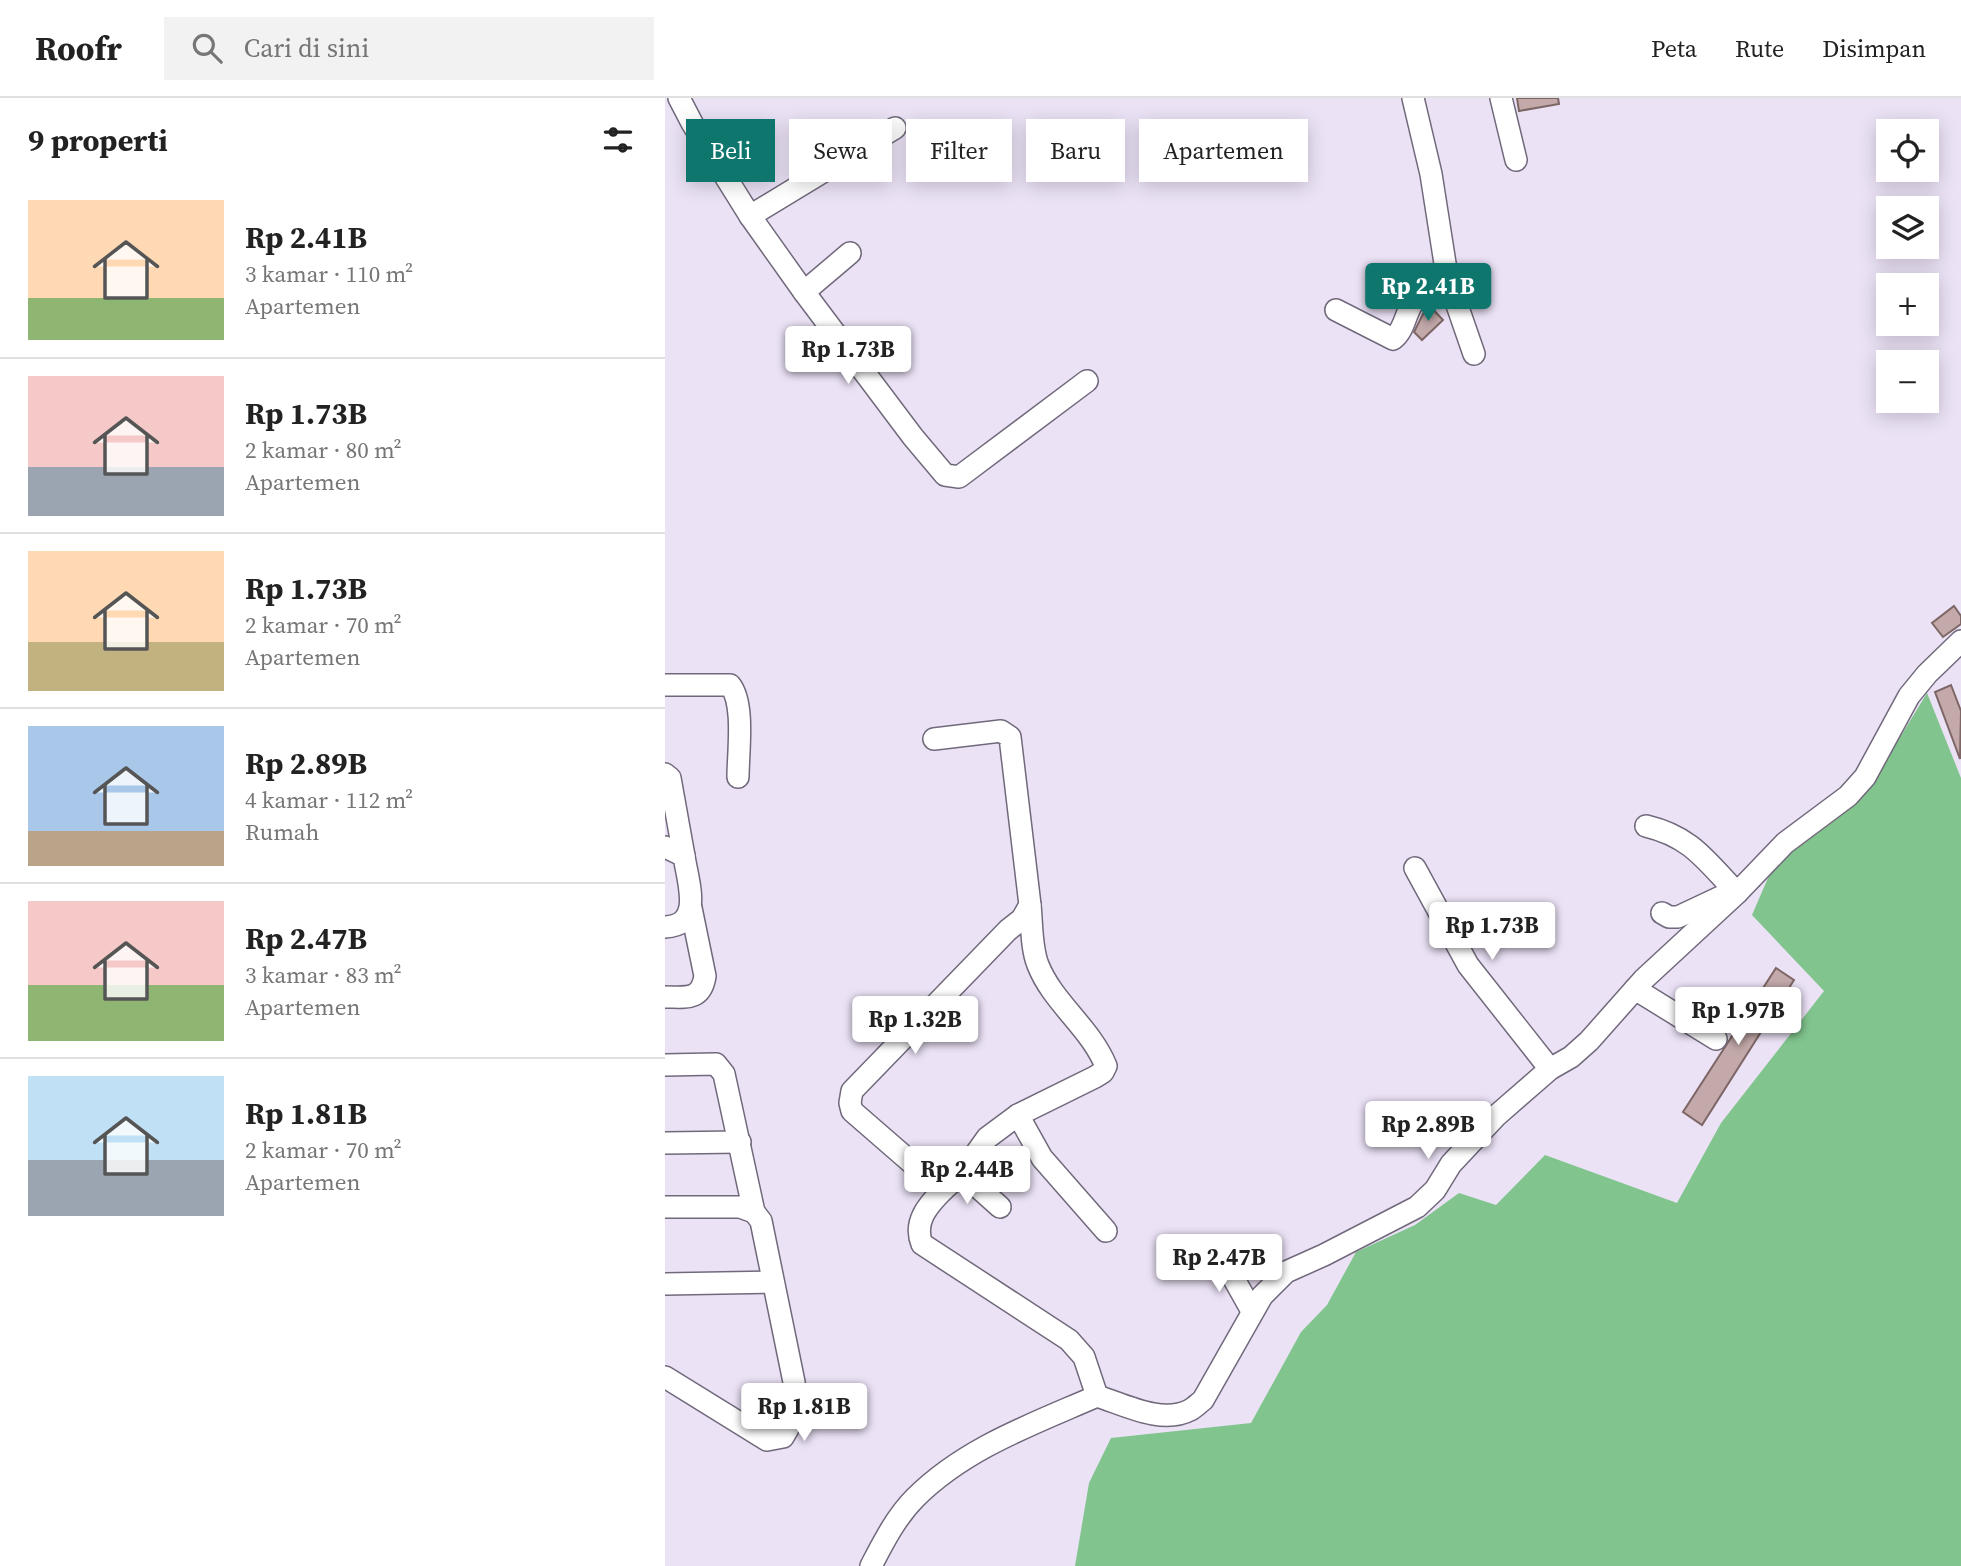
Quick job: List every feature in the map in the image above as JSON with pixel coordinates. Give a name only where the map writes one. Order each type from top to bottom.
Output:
[{"type":"street","points":[[679,98],[692,124],[750,216],[913,438],[945,475],[958,477],[1087,381]]},
{"type":"street","points":[[1413,98],[1431,174],[1447,276],[1474,354]]},
{"type":"street","points":[[1501,98],[1516,160]]},
{"type":"street","points":[[750,216],[895,128]]},
{"type":"street","points":[[804,292],[850,253]]},
{"type":"street","points":[[1336,310],[1393,339],[1398,335],[1412,304],[1426,287],[1447,276]]},
{"type":"street","points":[[871,1566],[889,1533],[914,1499],[949,1469],[977,1450],[1097,1396],[1154,1414],[1173,1415],[1189,1411],[1209,1390],[1262,1296],[1286,1272],[1417,1207],[1435,1191],[1451,1164],[1496,1116],[1550,1069],[1571,1057],[1589,1041],[1635,989],[1785,843],[1848,796],[1865,777],[1909,696],[1961,641]]},
{"type":"street","points":[[665,685],[730,685],[736,692],[738,777]]},
{"type":"street","points":[[935,740],[1001,731],[1010,737],[1037,963],[1050,987],[1097,1045],[1106,1066],[1103,1072],[1095,1077],[1018,1115],[987,1138],[961,1172],[930,1204],[919,1223],[918,1236],[922,1244],[1069,1340],[1084,1357],[1097,1396]]},
{"type":"street","points":[[665,774],[670,778],[675,852],[691,908],[705,976],[699,993],[687,997],[665,997]]},
{"type":"street","points":[[1646,826],[1668,831],[1679,837],[1715,866],[1735,891]]},
{"type":"street","points":[[1415,868],[1468,965],[1550,1069]]},
{"type":"street","points":[[1662,913],[1669,917],[1678,917],[1735,891]]},
{"type":"street","points":[[943,1190],[852,1111],[852,1091],[1008,930],[1022,919],[1030,905]]},
{"type":"street","points":[[665,927],[675,926],[687,919],[691,908]]},
{"type":"street","points":[[1635,989],[1716,1039]]},
{"type":"street","points":[[665,1065],[716,1064],[725,1074],[754,1212]]},
{"type":"street","points":[[1018,1115],[1042,1158],[1106,1231]]},
{"type":"street","points":[[665,1143],[740,1142]]},
{"type":"street","points":[[961,1172],[1000,1208]]},
{"type":"street","points":[[665,1207],[740,1207],[754,1212],[761,1220],[797,1406],[794,1419],[783,1437],[767,1440],[665,1377]]},
{"type":"street","points":[[1221,1256],[1252,1311]]},
{"type":"street","points":[[665,1284],[773,1282]]},
{"type":"green space","points":[[1927,693],[1961,778],[1961,1566],[1075,1566],[1089,1483],[1111,1438],[1251,1423],[1301,1332],[1327,1305],[1356,1252],[1415,1225],[1459,1193],[1496,1205],[1545,1155],[1677,1203],[1721,1123],[1824,991],[1752,915],[1774,864],[1874,780]]},
{"type":"building","points":[[1517,98],[1558,98],[1559,104],[1519,111]]},
{"type":"building","points":[[1428,304],[1443,320],[1422,340],[1414,332]]},
{"type":"building","points":[[1954,606],[1961,616],[1961,624],[1943,637],[1932,623]]},
{"type":"building","points":[[1951,685],[1961,711],[1960,759],[1935,692]]},
{"type":"building","points":[[1776,968],[1794,980],[1702,1125],[1683,1112]]}]
